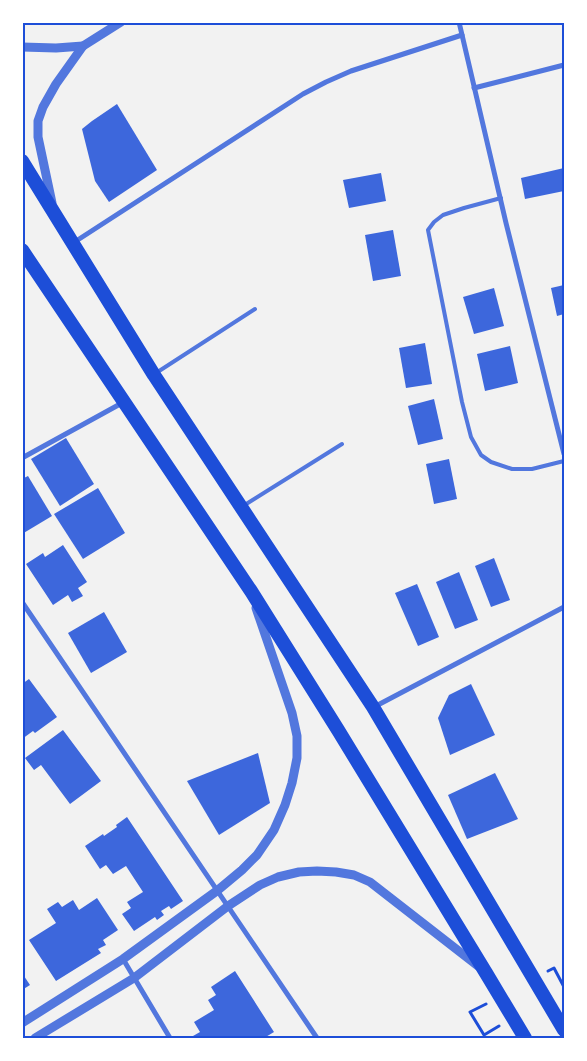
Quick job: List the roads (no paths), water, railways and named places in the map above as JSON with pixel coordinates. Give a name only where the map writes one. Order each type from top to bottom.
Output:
[{"type":"highway","points":[[22,161],[154,374],[373,707],[564,1030]]},
{"type":"highway","points":[[22,250],[251,591],[338,730],[525,1038]]},
{"type":"street","points":[[54,213],[38,137],[38,121],[56,84],[82,46],[121,22]]},
{"type":"street","points":[[459,22],[564,454]]},
{"type":"street","points":[[73,244],[303,94],[351,71],[462,35]]},
{"type":"street","points":[[22,47],[56,48],[82,46]]},
{"type":"street","points":[[474,88],[564,66]]},
{"type":"street","points":[[22,458],[124,401]]},
{"type":"street","points":[[22,1023],[123,959],[218,890],[242,870],[256,855],[274,830],[292,783],[297,758],[297,736],[292,713],[251,591]]},
{"type":"street","points":[[22,602],[317,1038]]},
{"type":"street","points":[[373,707],[564,606]]},
{"type":"street","points":[[35,1038],[134,978],[228,906],[260,885],[278,877],[298,872],[336,872],[354,875],[370,882],[486,972]]},
{"type":"street","points":[[123,959],[170,1038]]},
{"type":"lane","points":[[501,198],[443,215],[428,230],[470,437],[481,455],[491,462],[512,469],[532,469],[564,461]]},
{"type":"lane","points":[[154,374],[255,309]]},
{"type":"lane","points":[[241,507],[342,444]]}]
